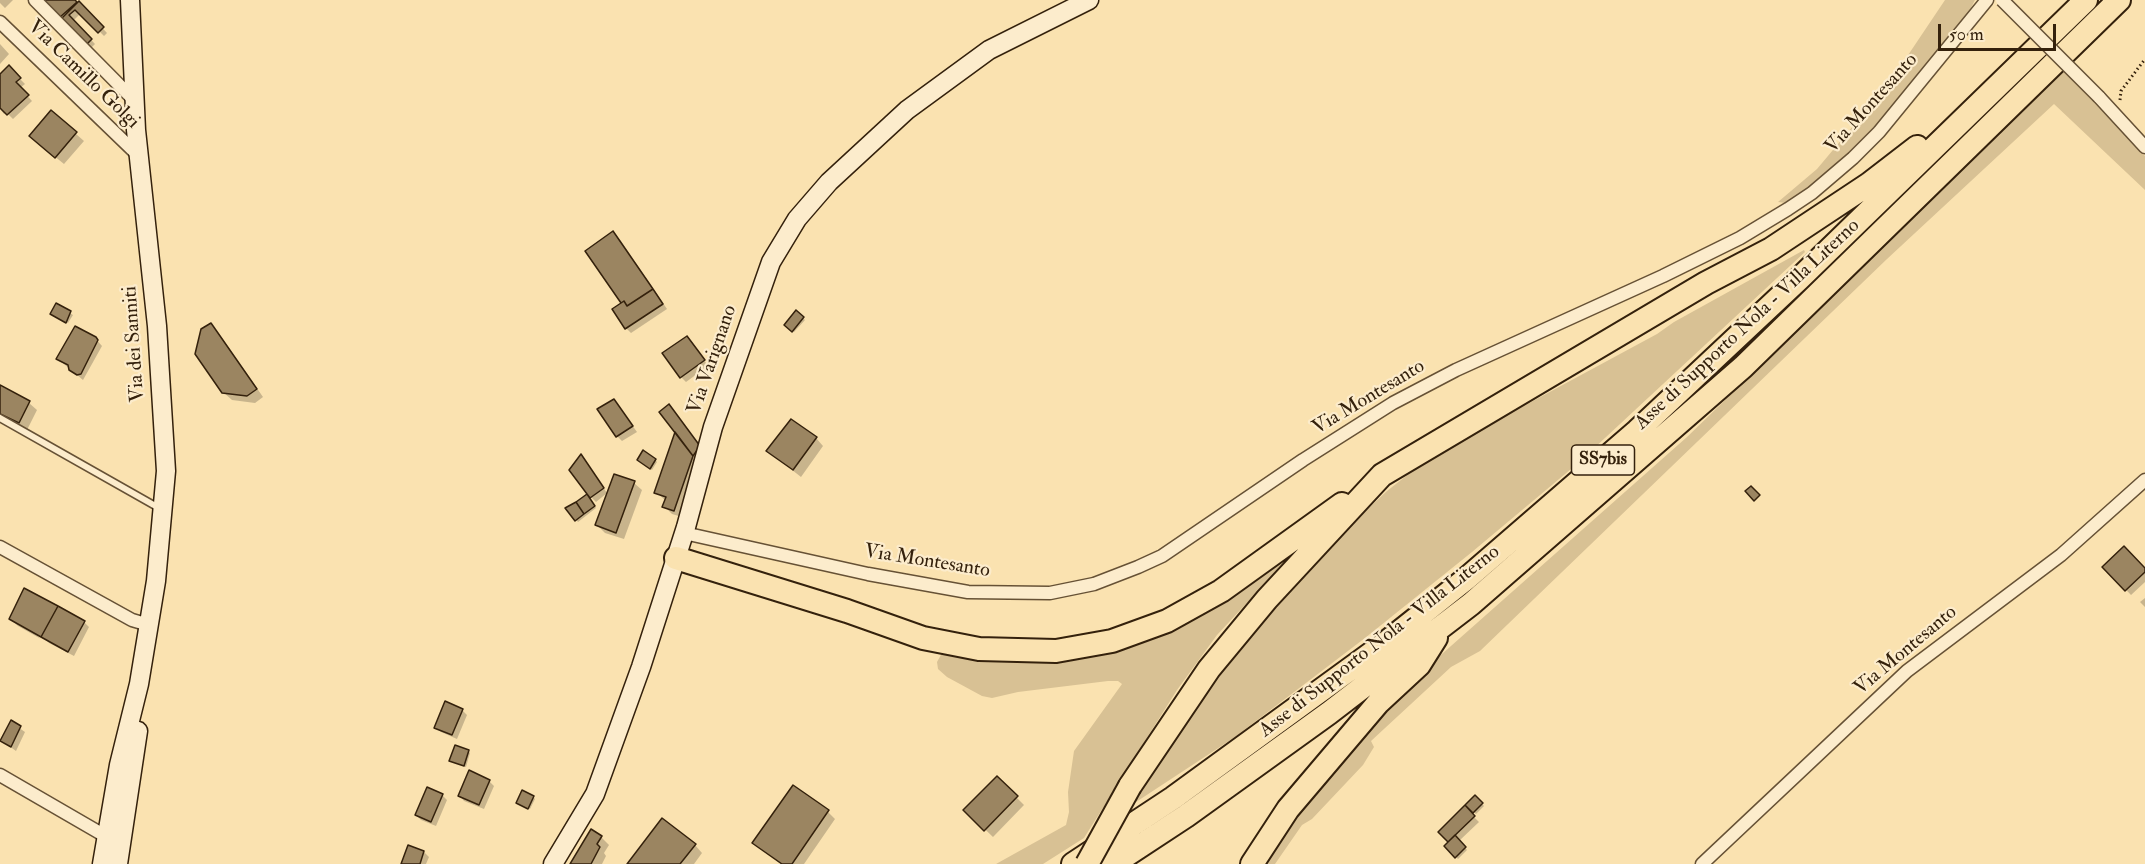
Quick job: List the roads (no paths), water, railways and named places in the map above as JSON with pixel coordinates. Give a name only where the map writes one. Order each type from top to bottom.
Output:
[{"type":"highway","name":"Asse di Supporto Nola - Villa Literno","points":[[1073,864],[1183,791],[1383,645],[1466,579],[1637,431],[1799,279],[2086,0]]},
{"type":"highway","name":"Asse di Supporto Nola - Villa Literno","points":[[1113,864],[1186,816],[1329,713],[1480,596],[1743,367],[2119,0]]},
{"type":"highway","points":[[676,558],[847,611],[922,638],[979,649],[1056,651],[1112,641],[1167,621],[1221,591],[1382,475],[1706,283],[1771,249],[1869,184],[1932,135],[1957,125]]},
{"type":"highway","points":[[1087,864],[1130,786],[1209,669],[1267,599],[1382,475]]},
{"type":"highway","points":[[1252,864],[1288,810],[1378,703],[1419,665],[1444,624]]},
{"type":"main road","name":"Via dei Sanniti","points":[[102,864],[127,725],[139,684],[156,581],[166,471],[157,326],[139,156],[130,0]]},
{"type":"main road","name":"Via Varignano","points":[[553,864],[595,794],[641,667],[684,533],[713,427],[771,262],[797,219],[858,153],[907,110],[989,50],[1089,0]]},
{"type":"main road","name":"Via dei Sanniti","points":[[118,864],[139,719],[139,684]]},
{"type":"street","points":[[35,0],[135,101]]},
{"type":"street","name":"Via Montesanto","points":[[684,533],[868,574],[968,592],[1050,592],[1094,584],[1138,567],[1162,556],[1393,403],[1456,370],[1663,276],[1731,242],[1804,198],[1853,158],[1879,132],[1987,0]]},
{"type":"street","points":[[2002,0],[2099,97],[2145,147]]},
{"type":"street","name":"Via Camillo Golgi","points":[[0,22],[139,156]]},
{"type":"street","name":"Via Montesanto","points":[[1702,864],[1907,671],[2061,555],[2145,480]]},
{"type":"street","points":[[0,547],[132,620],[148,625]]},
{"type":"street","points":[[0,775],[108,837]]},
{"type":"lane","points":[[0,418],[163,510]]}]
